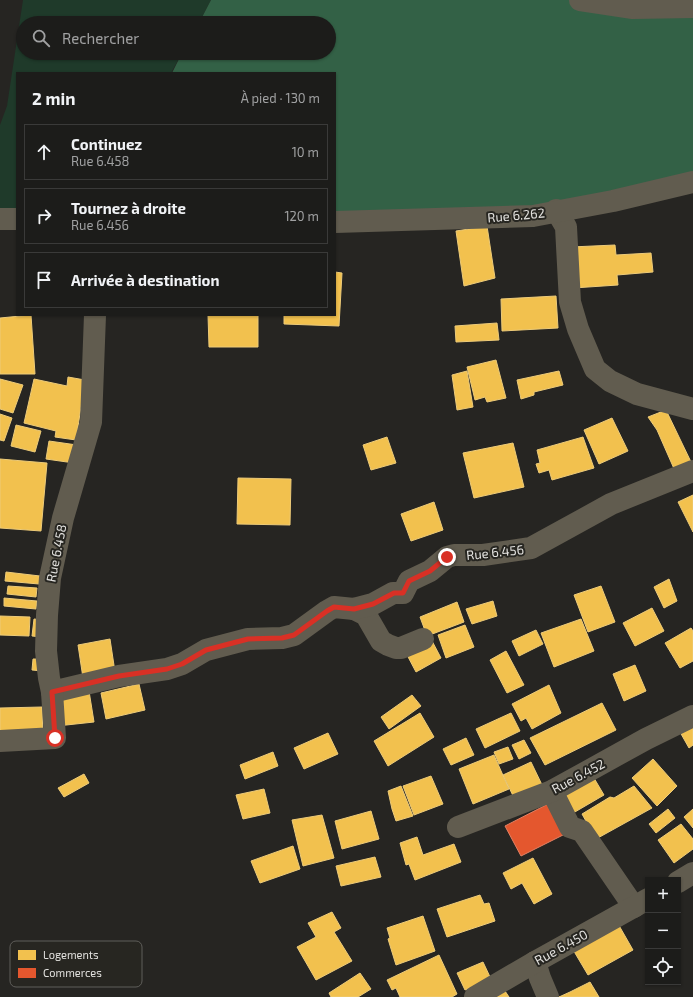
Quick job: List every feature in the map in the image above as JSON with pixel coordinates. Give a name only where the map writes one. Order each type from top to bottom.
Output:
[{"type":"street","points":[[580,0],[633,8],[693,7]]},
{"type":"street","name":"Rue 6.262","points":[[336,222],[533,216],[556,210],[613,201],[693,182]]},
{"type":"street","points":[[556,210],[566,228],[570,302],[578,329],[595,369],[610,381],[637,394],[693,409]]},
{"type":"street","points":[[0,219],[16,219]]},
{"type":"street","name":"Rue 6.458","points":[[0,741],[55,738],[52,692],[46,651],[50,578],[63,518],[91,422],[95,316]]},
{"type":"street","name":"Rue 6.456","points":[[52,692],[119,676],[167,669],[182,664],[206,650],[248,639],[282,638],[294,635],[334,607],[354,609],[373,604],[394,593],[403,593],[409,581],[430,571],[447,557],[454,555],[483,555],[531,548],[610,504],[693,472]]},
{"type":"street","points":[[354,609],[366,615],[381,641],[388,646],[401,648],[423,639]]},
{"type":"street","name":"Rue 6.452","points":[[458,827],[552,791],[646,739],[693,716]]},
{"type":"street","points":[[552,791],[570,828],[582,830],[641,903]]},
{"type":"street","points":[[681,880],[693,873]]},
{"type":"street","name":"Rue 6.450","points":[[475,997],[641,903]]},
{"type":"street","points":[[535,962],[548,997]]},
{"type":"green space","points":[[23,0],[211,0],[203,16],[21,16]]},
{"type":"green space","points":[[211,0],[693,0],[693,182],[613,201],[336,222],[336,72],[172,72],[178,60],[336,60],[336,16],[203,16]]},
{"type":"green space","points":[[16,46],[16,60],[178,60],[172,72],[16,72],[16,219],[0,219],[0,125],[7,106]]},
{"type":"building: Logements","points":[[487,226],[495,278],[464,286],[456,231]]},
{"type":"building: Logements","points":[[615,245],[616,255],[651,253],[653,272],[617,275],[618,285],[573,288],[571,247]]},
{"type":"building: Logements","points":[[336,272],[342,273],[339,326],[284,324],[284,316],[336,316]]},
{"type":"building: Logements","points":[[556,296],[558,328],[502,331],[501,299]]},
{"type":"building: Logements","points":[[31,316],[35,374],[0,374],[0,318]]},
{"type":"building: Logements","points":[[208,316],[258,316],[258,347],[209,347]]},
{"type":"building: Logements","points":[[497,323],[499,340],[456,342],[455,326]]},
{"type":"building: Logements","points":[[496,360],[506,398],[487,402],[485,397],[475,400],[467,367]]},
{"type":"building: Logements","points":[[467,371],[473,407],[457,410],[452,375]]},
{"type":"building: Logements","points":[[559,371],[563,385],[534,392],[534,395],[521,399],[517,380]]},
{"type":"building: Logements","points":[[68,377],[85,380],[76,440],[55,437],[56,431],[24,423],[34,379],[67,386]]},
{"type":"building: Logements","points":[[0,379],[23,385],[13,413],[0,409]]},
{"type":"building: Logements","points":[[666,410],[692,464],[675,471],[657,430],[648,417]]},
{"type":"building: Logements","points":[[0,414],[12,418],[4,441],[0,440]]},
{"type":"building: Logements","points":[[612,418],[628,451],[599,464],[584,430]]},
{"type":"building: Logements","points":[[16,425],[41,431],[35,452],[11,446]]},
{"type":"building: Logements","points":[[387,437],[396,463],[371,470],[363,445]]},
{"type":"building: Logements","points":[[583,437],[594,468],[552,480],[549,470],[539,473],[536,464],[540,463],[537,450]]},
{"type":"building: Logements","points":[[49,441],[77,445],[74,463],[46,459]]},
{"type":"building: Logements","points":[[513,443],[524,487],[474,498],[463,453]]},
{"type":"building: Logements","points":[[0,459],[47,463],[41,531],[0,528]]},
{"type":"building: Logements","points":[[238,478],[291,479],[290,525],[237,524]]},
{"type":"building: Logements","points":[[693,495],[693,532],[678,502]]},
{"type":"building: Logements","points":[[434,502],[443,530],[411,541],[401,514]]},
{"type":"building: Logements","points":[[6,572],[40,576],[39,584],[5,581]]},
{"type":"building: Logements","points":[[669,579],[677,601],[664,608],[654,587]]},
{"type":"building: Logements","points":[[8,586],[37,588],[36,597],[7,594]]},
{"type":"building: Logements","points":[[601,586],[615,622],[588,632],[574,595]]},
{"type":"building: Logements","points":[[4,598],[37,601],[36,609],[4,606]]},
{"type":"building: Logements","points":[[493,601],[497,616],[472,624],[466,609]]},
{"type":"building: Logements","points":[[457,602],[464,622],[427,636],[420,617]]},
{"type":"building: Logements","points":[[652,608],[664,631],[635,646],[623,623]]},
{"type":"building: Logements","points":[[0,616],[30,617],[29,636],[0,635]]},
{"type":"building: Logements","points":[[34,619],[44,620],[42,637],[32,636]]},
{"type":"building: Logements","points":[[581,619],[594,651],[554,667],[541,633]]},
{"type":"building: Logements","points":[[465,625],[474,647],[446,658],[438,635]]},
{"type":"building: Logements","points":[[691,628],[693,631],[693,661],[680,668],[665,643]]},
{"type":"building: Logements","points":[[536,630],[543,644],[519,656],[512,641]]},
{"type":"building: Logements","points":[[110,639],[115,672],[83,678],[78,645]]},
{"type":"building: Logements","points":[[431,639],[441,658],[416,672],[406,653]]},
{"type":"building: Logements","points":[[506,651],[524,685],[507,693],[490,660]]},
{"type":"building: Logements","points":[[33,659],[43,659],[42,671],[32,670]]},
{"type":"building: Logements","points":[[635,665],[646,691],[624,701],[613,674]]},
{"type":"building: Logements","points":[[139,684],[145,710],[106,719],[101,693]]},
{"type":"building: Logements","points":[[549,685],[561,713],[532,729],[526,718],[521,721],[512,704]]},
{"type":"building: Logements","points":[[89,691],[94,722],[57,726],[54,696]]},
{"type":"building: Logements","points":[[412,695],[421,706],[389,729],[381,717]]},
{"type":"building: Logements","points":[[602,703],[616,730],[545,765],[530,738]]},
{"type":"building: Logements","points":[[42,707],[43,737],[0,738],[0,708]]},
{"type":"building: Logements","points":[[420,713],[434,737],[388,766],[374,741]]},
{"type":"building: Logements","points":[[511,713],[520,731],[485,748],[476,729]]},
{"type":"building: Logements","points":[[693,725],[693,745],[689,748],[680,732]]},
{"type":"building: Logements","points":[[328,733],[338,754],[304,769],[294,748]]},
{"type":"building: Logements","points":[[466,738],[474,755],[451,765],[443,749]]},
{"type":"building: Logements","points":[[524,740],[531,753],[519,759],[512,745]]},
{"type":"building: Logements","points":[[508,747],[513,759],[499,764],[494,752]]},
{"type":"building: Logements","points":[[273,752],[278,766],[245,779],[240,765]]},
{"type":"building: Logements","points":[[494,755],[509,789],[473,804],[459,769]]},
{"type":"building: Logements","points":[[653,759],[677,786],[657,806],[632,778]]},
{"type":"building: Logements","points":[[531,762],[544,789],[517,804],[503,775]]},
{"type":"building: Logements","points":[[591,773],[604,795],[568,816],[556,794]]},
{"type":"building: Logements","points":[[84,774],[89,783],[64,797],[58,788]]},
{"type":"building: Logements","points":[[431,776],[443,804],[414,815],[403,786]]},
{"type":"building: Logements","points":[[401,786],[413,816],[396,821],[388,791]]},
{"type":"building: Logements","points":[[634,786],[652,808],[596,839],[582,814],[610,797],[614,798]]},
{"type":"building: Logements","points":[[264,789],[270,813],[243,819],[236,795]]},
{"type":"building: Logements","points":[[668,809],[675,818],[656,833],[649,824]]},
{"type":"building: Logements","points":[[693,809],[693,828],[684,817]]},
{"type":"building: Logements","points":[[371,811],[379,839],[342,849],[335,821]]},
{"type":"building: Logements","points":[[322,815],[334,858],[303,866],[292,820]]},
{"type":"building: Logements","points":[[681,824],[693,839],[693,849],[674,863],[658,840]]},
{"type":"building: Logements","points":[[417,837],[423,855],[454,844],[461,862],[415,880],[409,864],[406,865],[400,843]]},
{"type":"building: Logements","points":[[293,846],[300,869],[260,883],[251,861]]},
{"type":"building: Logements","points":[[375,857],[381,877],[341,886],[336,866]]},
{"type":"building: Logements","points":[[533,858],[552,894],[534,904],[522,883],[511,889],[503,873]]},
{"type":"building: Logements","points":[[480,895],[484,904],[489,903],[495,921],[447,937],[437,909]]},
{"type":"building: Logements","points":[[332,912],[341,928],[334,932],[352,961],[316,980],[297,947],[316,937],[308,923]]},
{"type":"building: Logements","points":[[423,916],[435,951],[396,965],[388,939],[390,938],[387,928]]},
{"type":"building: Logements","points":[[617,922],[633,950],[588,975],[572,948]]},
{"type":"building: Logements","points":[[439,955],[457,994],[452,997],[400,997],[396,988],[392,990],[387,980]]},
{"type":"building: Logements","points":[[483,962],[491,979],[465,990],[457,973]]},
{"type":"building: Logements","points":[[360,973],[371,989],[358,997],[331,997],[329,993]]},
{"type":"building: Logements","points":[[590,982],[599,997],[559,997],[570,992]]},
{"type":"building: Logements","points":[[505,991],[509,997],[495,997]]},
{"type":"building: Commerces","points":[[548,804],[565,834],[521,856],[505,826]]},
{"type":"route","points":[[55,738],[52,692],[119,676],[167,669],[182,664],[206,650],[248,639],[282,638],[294,635],[334,607],[354,609],[373,604],[394,593],[403,593],[409,581],[430,571],[447,557]]}]
